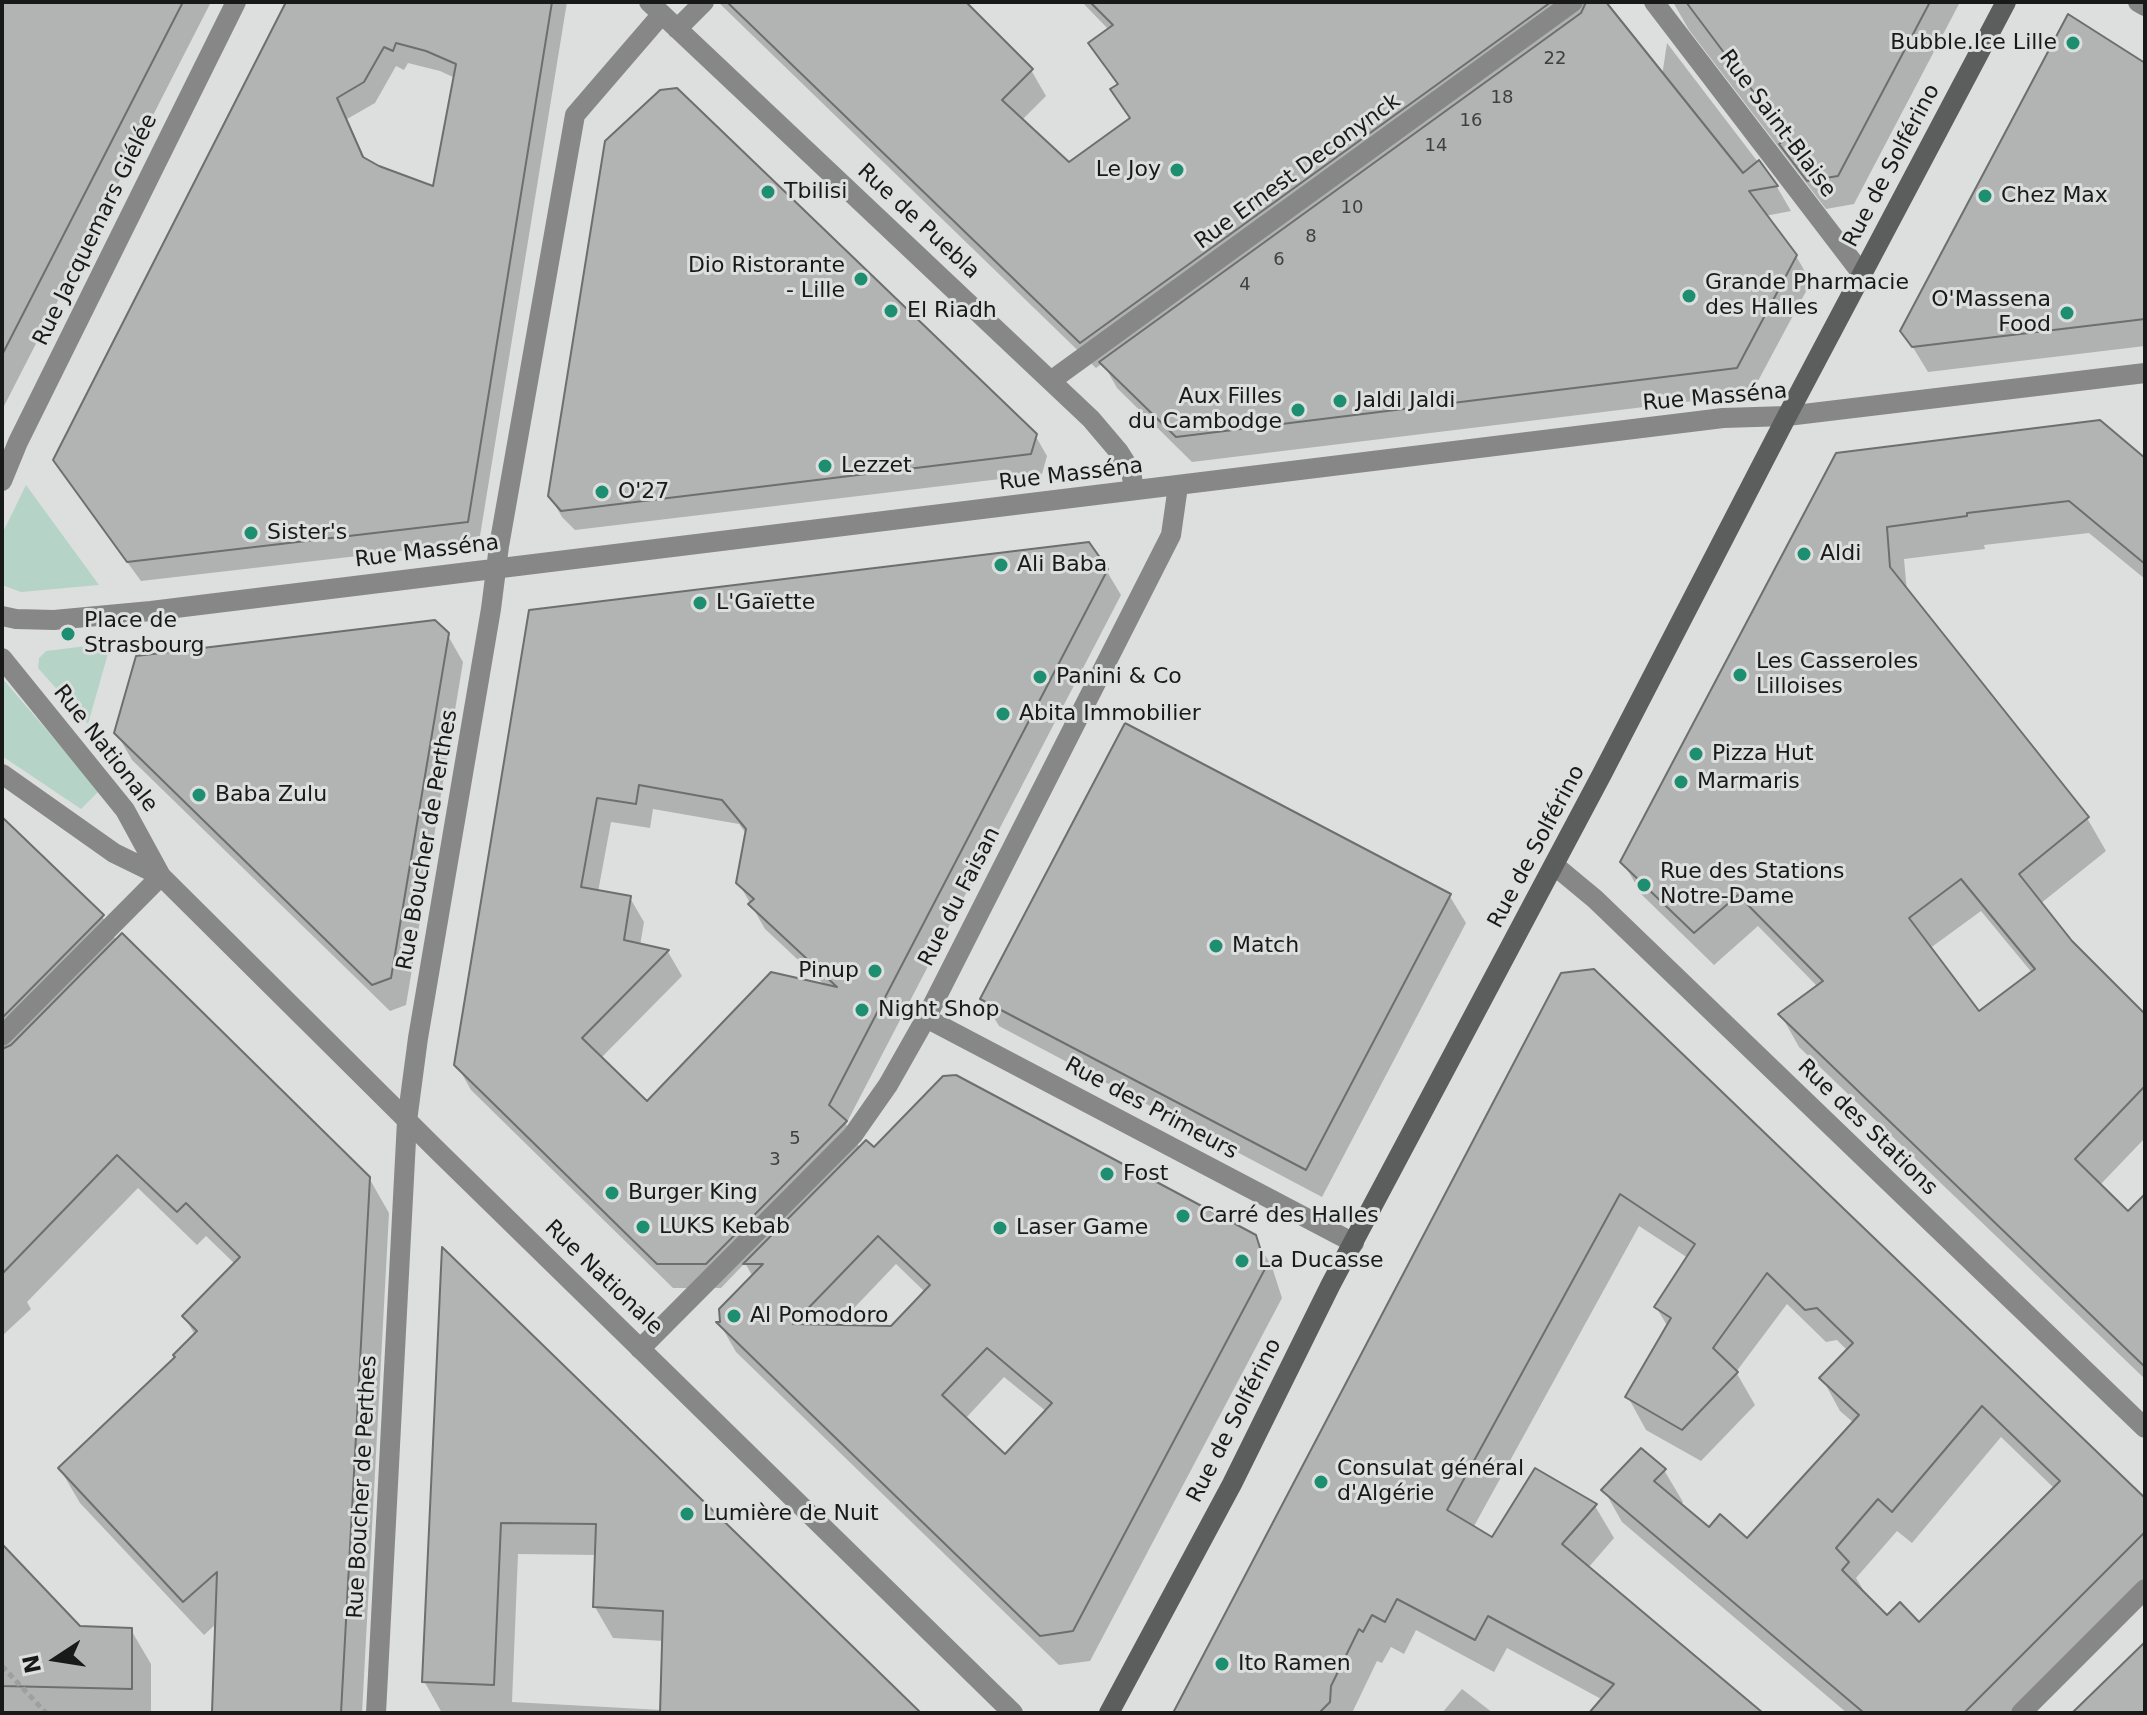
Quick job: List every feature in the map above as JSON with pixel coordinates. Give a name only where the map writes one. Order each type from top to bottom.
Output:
[{"type":"main road","name":"Rue de Solférino","points":[[1109,1713],[1232,1484],[1354,1243],[2006,2]]},
{"type":"street","name":"Rue Jacquemars Giélée","points":[[2,481],[18,442],[236,2]]},
{"type":"street","name":"Rue Boucher de Perthes","points":[[376,1713],[407,1121],[418,1038],[575,115],[663,15],[704,2]]},
{"type":"street","name":"Rue Ernest Deconynck","points":[[1052,380],[1573,2]]},
{"type":"street","name":"Rue Saint-Blaise","points":[[1654,2],[1862,274]]},
{"type":"street","points":[[2138,2],[2145,6]]},
{"type":"street","name":"Rue de Puebla","points":[[663,15],[1091,419],[1131,471],[1134,490]]},
{"type":"street","name":"Rue Masséna","points":[[2,616],[54,620],[117,614],[1723,418],[1787,416],[2145,373]]},
{"type":"street","name":"Rue du Faisan","points":[[640,1349],[853,1135],[888,1085],[926,1018],[1171,535],[1178,486]]},
{"type":"street","name":"Rue Nationale","points":[[2,658],[119,801],[134,822],[161,876],[1013,1713]]},
{"type":"street","name":"Rue Nationale","points":[[2,774],[114,853],[161,876]]},
{"type":"street","name":"Rue des Stations","points":[[1554,865],[1595,899],[2145,1428]]},
{"type":"street","points":[[2,1036],[161,876]]},
{"type":"street","name":"Rue des Primeurs","points":[[926,1018],[1354,1243]]},
{"type":"street","points":[[2021,1713],[2145,1589]]},
{"type":"path","points":[[2,1666],[46,1713]]},
{"type":"green space","points":[[26,485],[99,585],[21,592],[2,585],[2,534]]},
{"type":"green space","points":[[111,643],[88,724],[38,668],[39,658],[46,651]]},
{"type":"green space","points":[[2,678],[99,791],[81,809],[2,756]]},
{"type":"building","points":[[2,2],[183,2],[2,355]]},
{"type":"building","points":[[286,2],[552,2],[468,522],[127,562],[53,460]],"holes":[[[396,43],[456,64],[433,186],[363,157],[337,98],[364,82],[384,47],[393,51]]]},
{"type":"building","points":[[727,2],[966,2],[1033,69],[1002,100],[1069,162],[1130,118],[1110,89],[1118,84],[1088,43],[1113,25],[1090,2],[1551,2],[1080,343]]},
{"type":"building","points":[[1586,2],[1606,2],[1743,173],[1759,160],[1778,186],[1749,191],[1797,255],[1737,368],[1176,437],[1099,362],[1581,13]]},
{"type":"building","points":[[1686,2],[1930,2],[1838,176],[1807,181],[1779,144],[1788,138]]},
{"type":"building","points":[[2068,14],[2145,63],[2145,319],[1912,347],[1900,331]]},
{"type":"building","points":[[677,88],[1037,434],[1031,454],[561,511],[548,496],[605,141],[660,90]]},
{"type":"building","points":[[2100,420],[2145,458],[2145,564],[2069,501],[1967,513],[1967,516],[1887,527],[1890,567],[2089,817],[2019,874],[2072,941],[2145,1014],[2145,1086],[2075,1159],[2128,1211],[2145,1194],[2145,1367],[1778,1014],[1823,981],[1738,895],[1694,933],[1620,862],[1836,453]],"holes":[[[1961,879],[2035,969],[1979,1011],[1909,918]]]},
{"type":"building","points":[[1089,542],[1108,569],[829,1105],[847,1121],[706,1264],[657,1264],[454,1065],[529,610]],"holes":[[[639,785],[722,800],[746,829],[736,883],[754,899],[748,904],[837,987],[771,972],[647,1101],[582,1038],[669,950],[624,940],[631,896],[581,887],[597,798],[636,804]]]},
{"type":"building","points":[[435,620],[449,633],[391,978],[372,985],[114,733],[136,656]]},
{"type":"building","name":"Match","points":[[1125,723],[1451,894],[1306,1170],[980,999]]},
{"type":"building","points":[[2,817],[104,915],[2,1018]]},
{"type":"building","points":[[122,933],[370,1177],[341,1713],[212,1712],[217,1572],[183,1602],[58,1468],[175,1357],[173,1355],[197,1331],[182,1316],[240,1257],[186,1203],[177,1212],[117,1155],[2,1274],[2,1049],[11,1045]]},
{"type":"building","points":[[1594,969],[2145,1498],[2145,1532],[1964,1713],[1864,1713],[1601,1490],[1641,1448],[1666,1469],[1654,1481],[1709,1527],[1720,1514],[1747,1538],[1859,1415],[1819,1378],[1853,1343],[1817,1308],[1805,1310],[1767,1273],[1713,1348],[1738,1372],[1682,1430],[1625,1397],[1671,1318],[1654,1307],[1695,1244],[1620,1194],[1447,1510],[1492,1537],[1535,1468],[1597,1504],[1562,1544],[1763,1713],[1589,1713],[1614,1684],[1488,1616],[1475,1640],[1397,1599],[1385,1622],[1372,1615],[1363,1632],[1359,1629],[1331,1686],[1330,1702],[1319,1713],[1173,1713],[1561,973]],"holes":[[[1982,1406],[2060,1481],[1919,1622],[1900,1602],[1887,1615],[1842,1570],[1849,1562],[1836,1548],[1878,1499],[1892,1512]]]},
{"type":"building","points":[[956,1075],[1256,1235],[1266,1267],[1073,1631],[1040,1636],[716,1322],[720,1322],[719,1309],[763,1264],[743,1264],[866,1140],[874,1147],[943,1076]],"holes":[[[878,1236],[930,1285],[891,1326],[793,1324]],[[987,1348],[1052,1403],[1005,1454],[942,1395]]]},
{"type":"building","points":[[442,1247],[921,1713],[660,1713],[663,1611],[593,1607],[596,1524],[501,1523],[494,1685],[422,1682]]},
{"type":"building","points":[[2,1544],[80,1626],[132,1628],[132,1689],[2,1686]]},
{"type":"building","points":[[2145,1642],[2145,1713],[2072,1713]]},
{"type":"place","name":"Bubble.Ice Lille","points":[[2073,43]]},
{"type":"place","name":"Le Joy","points":[[1177,170]]},
{"type":"place","name":"Tbilisi","points":[[768,192]]},
{"type":"place","name":"Chez Max","points":[[1985,196]]},
{"type":"place","name":"Dio Ristorante - Lille","points":[[861,279]]},
{"type":"place","name":"Grande Pharmacie des Halles","points":[[1689,296]]},
{"type":"place","name":"El Riadh","points":[[891,311]]},
{"type":"place","name":"O'Massena Food","points":[[2067,313]]},
{"type":"place","name":"Jaldi Jaldi","points":[[1340,401]]},
{"type":"place","name":"Aux Filles du Cambodge","points":[[1298,410]]},
{"type":"place","name":"Lezzet","points":[[825,466]]},
{"type":"place","name":"O'27","points":[[602,492]]},
{"type":"place","name":"Sister's","points":[[251,533]]},
{"type":"place","name":"Aldi","points":[[1804,554]]},
{"type":"place","name":"Ali Baba","points":[[1001,565]]},
{"type":"place","name":"L'Gaïette","points":[[700,603]]},
{"type":"place","name":"Place de Strasbourg","points":[[68,634]]},
{"type":"place","name":"Les Casseroles Lilloises","points":[[1740,675]]},
{"type":"place","name":"Panini & Co","points":[[1040,677]]},
{"type":"place","name":"Abita Immobilier","points":[[1003,714]]},
{"type":"place","name":"Pizza Hut","points":[[1696,754]]},
{"type":"place","name":"Marmaris","points":[[1681,782]]},
{"type":"place","name":"Baba Zulu","points":[[199,795]]},
{"type":"place","name":"Rue des Stations Notre-Dame","points":[[1644,885]]},
{"type":"place","name":"Match","points":[[1216,946]]},
{"type":"place","name":"Pinup","points":[[875,971]]},
{"type":"place","name":"Night Shop","points":[[862,1010]]},
{"type":"place","name":"Fost","points":[[1107,1174]]},
{"type":"place","name":"Burger King","points":[[612,1193]]},
{"type":"place","name":"Carré des Halles","points":[[1183,1216]]},
{"type":"place","name":"LUKS Kebab","points":[[643,1227]]},
{"type":"place","name":"Laser Game","points":[[1000,1228]]},
{"type":"place","name":"La Ducasse","points":[[1242,1261]]},
{"type":"place","name":"Al Pomodoro","points":[[734,1316]]},
{"type":"place","name":"Consulat général d'Algérie","points":[[1321,1482]]},
{"type":"place","name":"Lumière de Nuit","points":[[687,1514]]},
{"type":"place","name":"Ito Ramen","points":[[1222,1664]]}]
